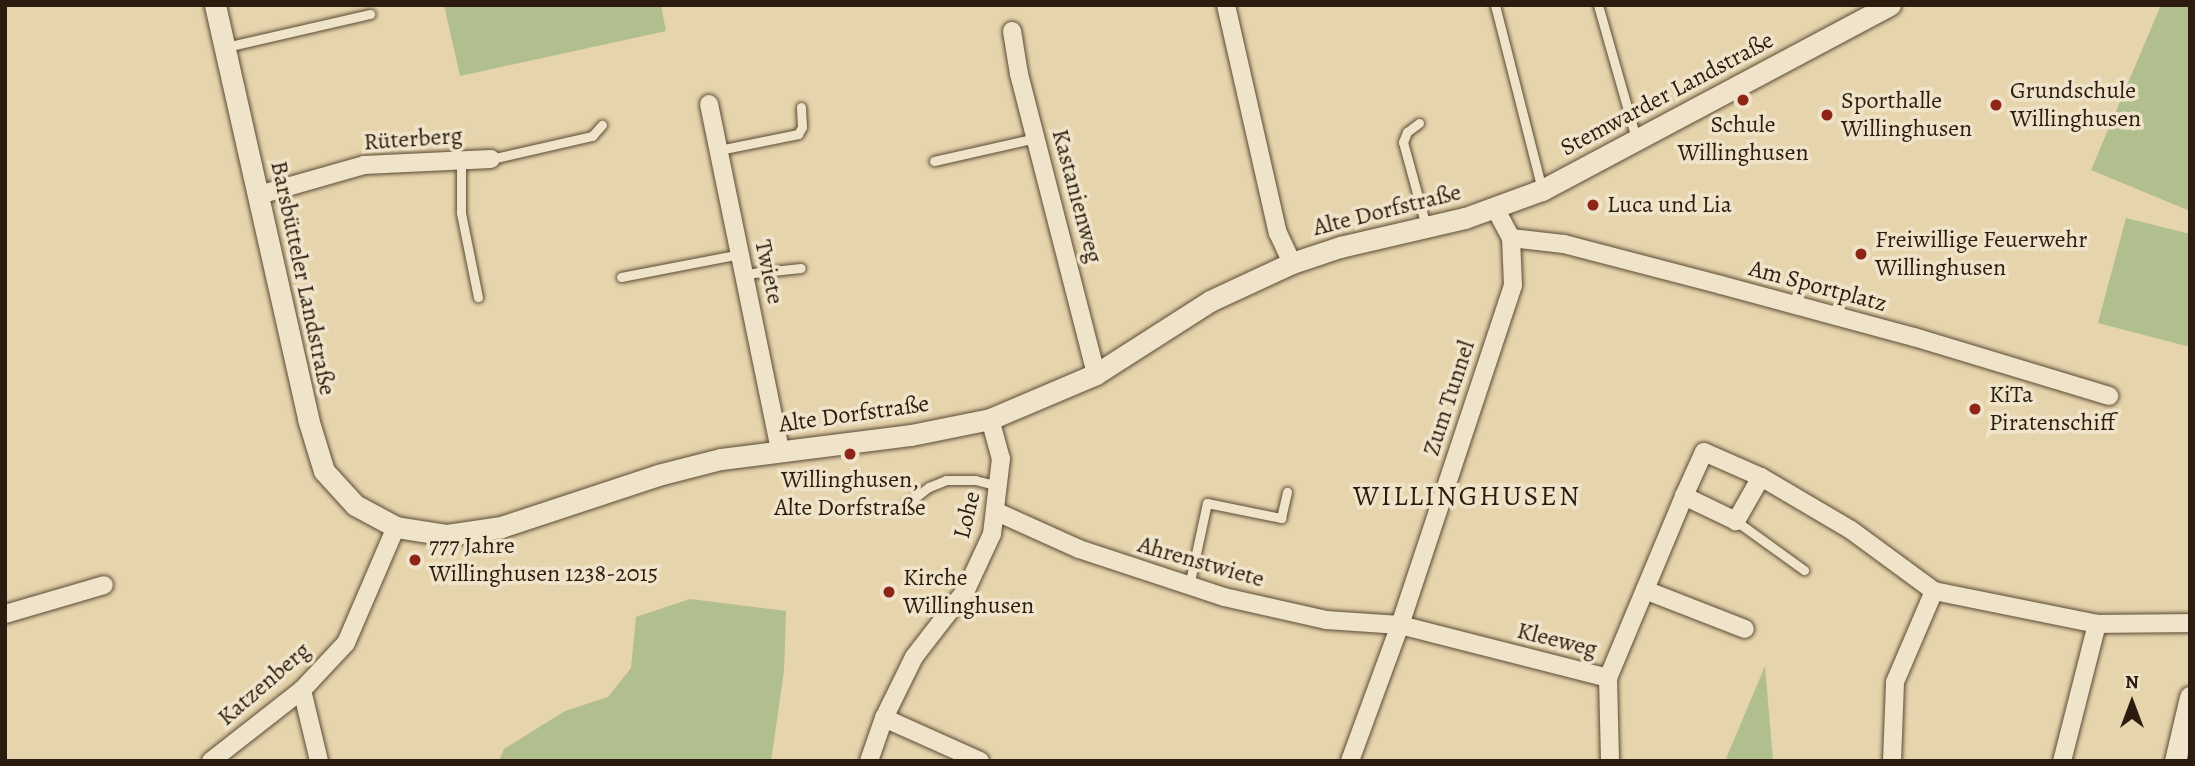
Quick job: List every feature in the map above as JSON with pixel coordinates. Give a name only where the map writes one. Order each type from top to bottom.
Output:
[{"type":"street","name":"Barsbütteler Landstraße","points":[[215,5],[308,419],[324,471],[355,505],[396,527]]},
{"type":"street","name":"Alte Dorfstraße","points":[[1226,5],[1278,233],[1292,263]]},
{"type":"street","name":"Stemwarder Landstraße","points":[[1495,208],[1542,190],[1890,5]]},
{"type":"street","name":"Kastanienweg","points":[[1012,31],[1019,74],[1096,374]]},
{"type":"street","name":"Twiete","points":[[709,104],[780,450]]},
{"type":"street","name":"Rüterberg","points":[[258,195],[365,165],[491,159]]},
{"type":"street","name":"Alte Dorfstraße","points":[[396,527],[447,535],[501,527],[658,475],[780,450],[911,435],[990,419],[1096,374],[1210,301],[1292,263],[1340,247],[1427,228],[1495,208]]},
{"type":"street","name":"Zum Tunnel","points":[[1350,761],[1400,625],[1513,285],[1511,239],[1495,208]]},
{"type":"street","name":"Am Sportplatz","points":[[1511,239],[1564,244],[1721,285],[1905,334],[2109,396]]},
{"type":"street","name":"Lohe","points":[[869,761],[884,718],[914,657],[966,590],[992,534],[1002,459],[990,419]]},
{"type":"street","name":"Kleeweg","points":[[1400,625],[1608,678],[1703,452],[1760,477],[1854,531],[1934,591]]},
{"type":"street","points":[[1684,496],[1737,521],[1760,477]]},
{"type":"street","name":"Ahrenstwiete","points":[[997,512],[1079,549],[1189,586],[1326,620],[1400,625]]},
{"type":"street","name":"Katzenberg","points":[[211,761],[302,690],[346,643],[396,527]]},
{"type":"street","points":[[5,614],[104,585]]},
{"type":"street","points":[[1645,590],[1745,629]]},
{"type":"street","points":[[1892,761],[1895,682],[1934,591],[2097,624],[2190,623]]},
{"type":"street","points":[[2063,761],[2097,624]]},
{"type":"street","points":[[1608,678],[1610,761]]},
{"type":"street","points":[[302,690],[319,761]]},
{"type":"street","points":[[2175,761],[2190,697]]},
{"type":"street","points":[[884,718],[981,761]]},
{"type":"lane","name":"Stemwarder Landstraße","points":[[1495,5],[1542,190]]},
{"type":"lane","points":[[1598,5],[1636,141]]},
{"type":"lane","points":[[225,48],[370,14]]},
{"type":"lane","points":[[719,149],[798,134],[802,127],[801,107]]},
{"type":"lane","points":[[1419,123],[1407,132],[1403,142],[1427,228]]},
{"type":"lane","points":[[491,159],[592,136],[602,125]]},
{"type":"lane","points":[[934,161],[1035,138]]},
{"type":"lane","points":[[460,160],[461,213],[478,297]]},
{"type":"lane","points":[[621,277],[740,254]]},
{"type":"lane","points":[[744,274],[801,268]]},
{"type":"lane","points":[[903,507],[929,488],[946,480],[975,480],[999,486]]},
{"type":"lane","points":[[1189,586],[1207,503],[1282,518],[1287,492]]},
{"type":"lane","points":[[1737,521],[1804,570]]},
{"type":"green space","points":[[444,5],[661,5],[666,31],[460,76]]},
{"type":"green space","points":[[2161,5],[2190,5],[2190,211],[2091,170]]},
{"type":"green space","points":[[2126,218],[2190,234],[2190,347],[2098,323]]},
{"type":"green space","points":[[690,599],[786,611],[784,671],[771,761],[499,761],[504,749],[565,711],[608,697],[631,668],[636,617]]},
{"type":"green space","points":[[1765,666],[1773,761],[1725,761]]},
{"type":"place","name":"Schule Willinghusen","points":[[1743,100]]},
{"type":"place","name":"Grundschule Willinghusen","points":[[1996,105]]},
{"type":"place","name":"Sporthalle Willinghusen","points":[[1827,115]]},
{"type":"place","name":"Luca und Lia","points":[[1593,205]]},
{"type":"place","name":"Freiwillige Feuerwehr Willinghusen","points":[[1861,254]]},
{"type":"place","name":"KiTa Piratenschiff","points":[[1975,409]]},
{"type":"place","name":"Willinghusen, Alte Dorfstraße","points":[[850,454]]},
{"type":"place","name":"777 Jahre Willinghusen 1238-2015","points":[[415,560]]},
{"type":"place","name":"Kirche Willinghusen","points":[[889,592]]},
{"type":"district","name":"WILLINGHUSEN","points":[[1467,496]]}]
